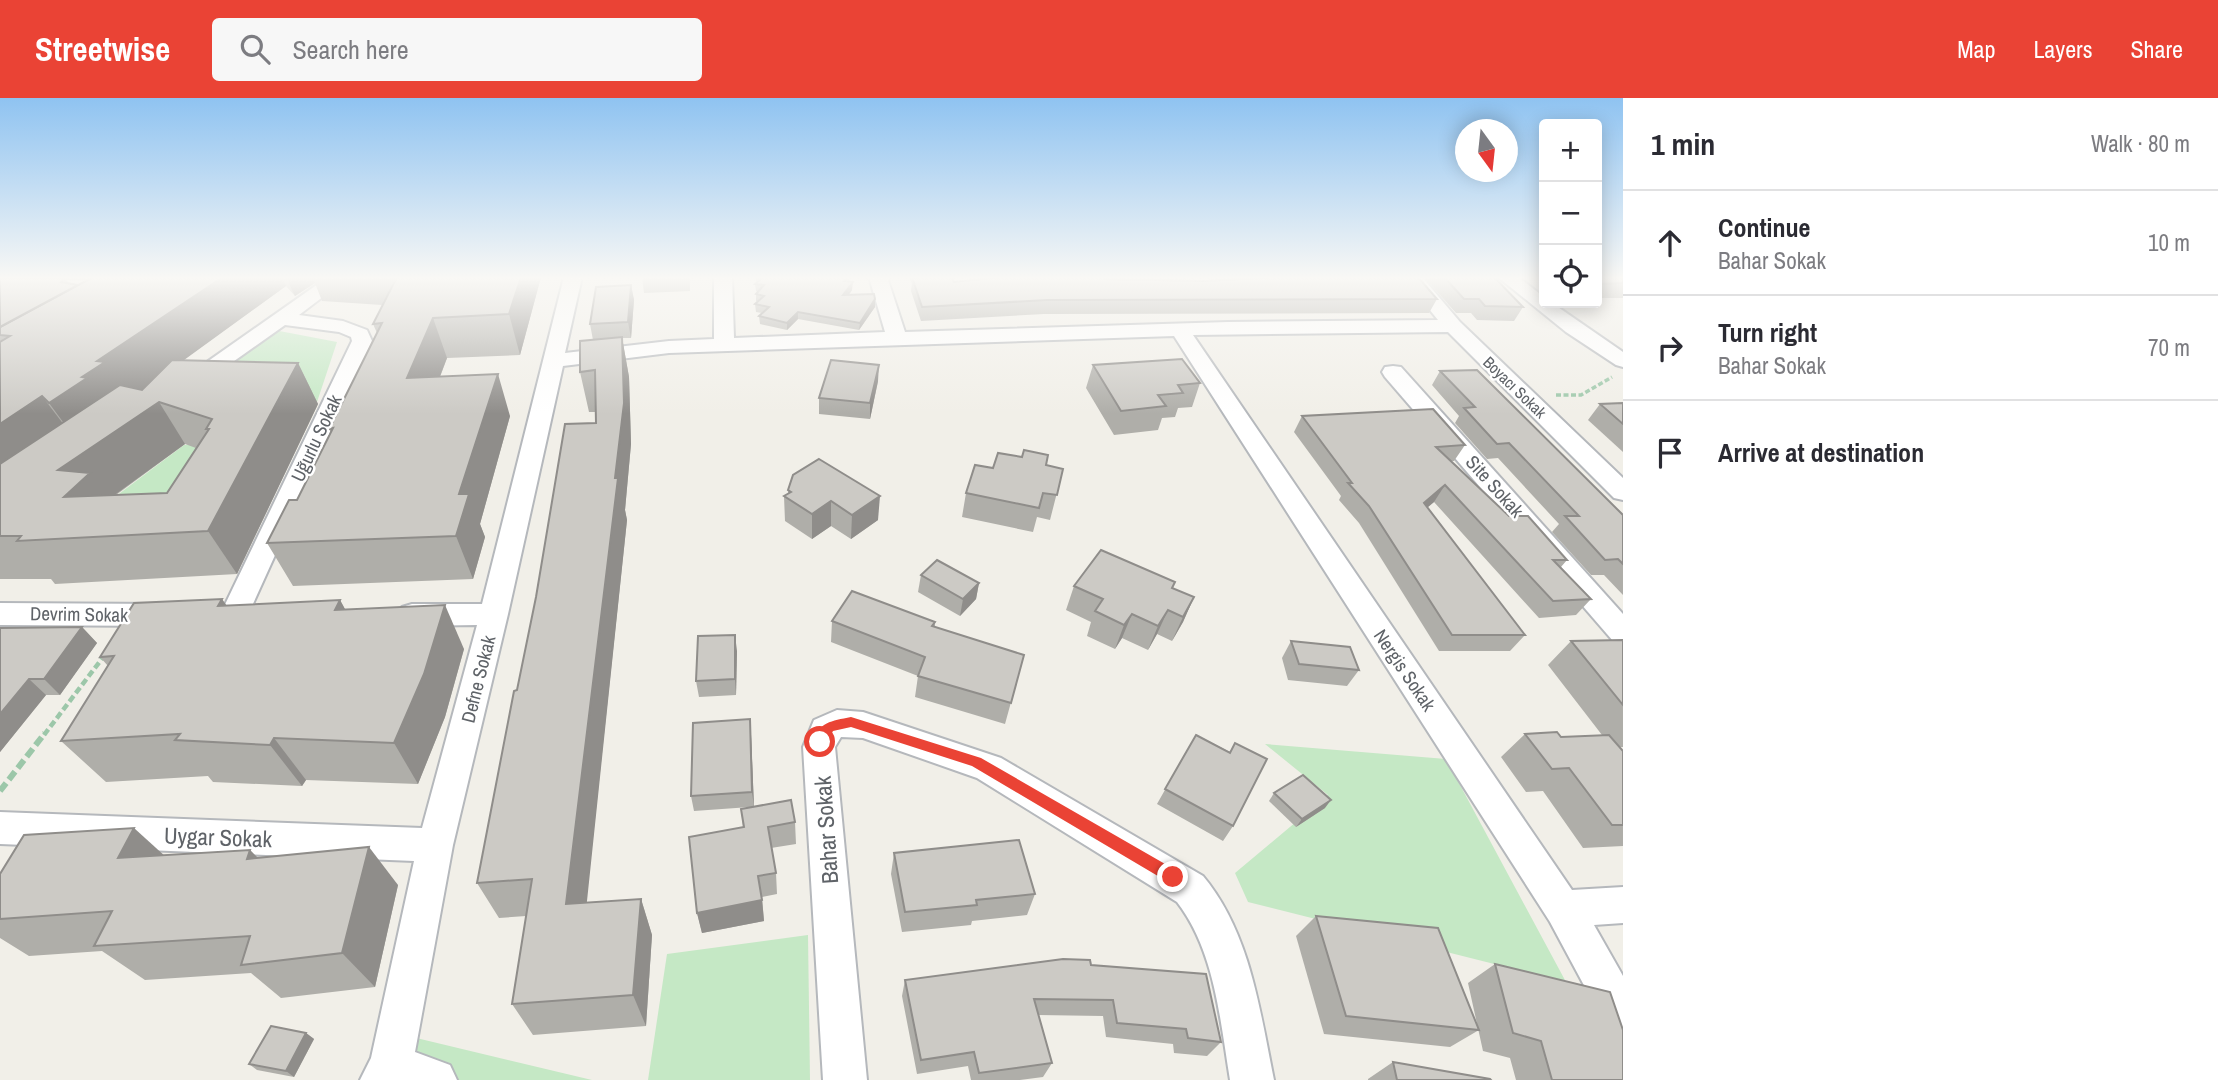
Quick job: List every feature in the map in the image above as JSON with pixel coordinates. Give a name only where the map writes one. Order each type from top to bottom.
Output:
[{"type":"street","points":[[168,397],[273,323]]},
{"type":"street","name":"Uğurlu Sokak","points":[[222,616],[362,341],[360,334],[348,328],[313,323]]},
{"type":"street","name":"Defne Sokak","points":[[387,1073],[435,845],[494,614],[563,323]]},
{"type":"street","points":[[724,323],[724,345]]},
{"type":"street","points":[[892,323],[897,338]]},
{"type":"street","name":"Boyacı Sokak","points":[[1450,323],[1623,492]]},
{"type":"street","points":[[1564,323],[1619,369]]},
{"type":"street","points":[[554,361],[655,348],[897,338],[1453,326]]},
{"type":"street","name":"Nergis Sokak","points":[[1180,330],[1563,909],[1623,1015]]},
{"type":"street","name":"Site Sokak","points":[[1394,372],[1623,633]]},
{"type":"street","name":"Devrim Sokak","points":[[0,614],[222,616]]},
{"type":"street","points":[[384,615],[494,614]]},
{"type":"street","name":"Bahar Sokak","points":[[845,1080],[819,747],[822,733],[829,727],[851,722],[989,768],[1190,889],[1203,903],[1213,922],[1235,998],[1252,1080]]},
{"type":"street","name":"Uygar Sokak","points":[[0,828],[435,845]]},
{"type":"street","points":[[1563,909],[1623,905]]},
{"type":"street","points":[[387,1073],[435,1080]]},
{"type":"path","points":[[1523,395],[1581,395],[1619,369]]},
{"type":"path","points":[[0,791],[135,615]]},
{"type":"green space","points":[[274,330],[337,342],[317,402],[164,399]]},
{"type":"green space","points":[[184,445],[211,445],[160,533],[67,533]]},
{"type":"green space","points":[[1265,744],[1446,759],[1566,982],[1248,902],[1235,873],[1328,795]]},
{"type":"green space","points":[[808,935],[810,1080],[648,1080],[667,954]]},
{"type":"green space","points":[[408,1036],[592,1080],[383,1080]]},
{"type":"building","points":[[8,323],[154,323],[97,361],[105,362],[82,377],[87,378],[49,403],[42,396],[0,424],[0,342],[10,336],[0,335],[0,327]]},
{"type":"building","points":[[374,323],[431,323],[407,378],[498,374],[459,494],[469,494],[456,536],[267,543],[289,500],[297,500],[333,428],[329,429],[382,323]]},
{"type":"building","points":[[622,337],[624,403],[615,478],[618,478],[566,904],[641,899],[633,995],[512,1004],[532,879],[477,883],[514,691],[517,690],[536,597],[565,424],[596,423],[595,370],[580,372],[580,341]]},
{"type":"building","points":[[1182,359],[1200,383],[1178,385],[1183,393],[1158,395],[1166,406],[1121,411],[1093,365]]},
{"type":"building","points":[[172,360],[298,363],[208,531],[17,541],[21,536],[0,536],[0,464],[120,385],[142,390]],"holes":[[[159,402],[212,419],[206,429],[209,429],[167,493],[64,497],[90,473],[58,470]]]},
{"type":"building","points":[[831,360],[879,365],[870,403],[819,398]]},
{"type":"building","points":[[1477,370],[1623,515],[1623,564],[1618,559],[1605,560],[1565,516],[1579,516],[1509,443],[1497,444],[1464,408],[1475,407],[1440,371]]},
{"type":"building","points":[[1623,403],[1623,424],[1600,404]]},
{"type":"building","points":[[1433,409],[1465,445],[1436,447],[1509,516],[1528,516],[1567,560],[1553,560],[1591,599],[1553,601],[1445,485],[1424,503],[1525,635],[1452,635],[1369,506],[1348,483],[1352,483],[1302,416]]},
{"type":"building","points":[[1024,450],[1048,455],[1046,465],[1063,469],[1057,495],[1043,493],[1039,508],[966,493],[975,465],[993,468],[998,453],[1022,457]]},
{"type":"building","points":[[819,459],[880,496],[852,515],[831,501],[812,514],[784,496],[791,492],[788,490],[793,475]]},
{"type":"building","points":[[1101,550],[1175,582],[1172,588],[1194,597],[1183,617],[1168,610],[1158,626],[1132,614],[1124,625],[1095,611],[1103,599],[1074,586]]},
{"type":"building","points":[[937,560],[979,583],[963,599],[921,575]]},
{"type":"building","points":[[852,591],[935,622],[932,626],[1024,655],[1011,703],[918,676],[925,657],[832,621]]},
{"type":"building","points":[[222,599],[218,606],[340,600],[335,610],[445,605],[424,674],[394,743],[274,738],[270,745],[175,740],[180,734],[61,741],[114,656],[100,657],[134,603]]},
{"type":"building","points":[[82,627],[44,679],[29,679],[0,714],[0,628]]},
{"type":"building","points":[[735,635],[735,679],[696,681],[698,636]]},
{"type":"building","points":[[1623,640],[1623,705],[1571,641]]},
{"type":"building","points":[[1291,641],[1350,647],[1359,670],[1299,664]]},
{"type":"building","points":[[750,719],[752,792],[691,796],[693,723]]},
{"type":"building","points":[[1557,732],[1561,737],[1609,735],[1623,751],[1623,825],[1612,825],[1569,768],[1552,769],[1525,734]]},
{"type":"building","points":[[1196,735],[1230,753],[1235,743],[1267,759],[1233,826],[1165,789]]},
{"type":"building","points":[[1303,775],[1331,800],[1302,819],[1274,793]]},
{"type":"building","points":[[791,800],[795,822],[768,827],[776,873],[758,876],[762,900],[697,913],[689,837],[744,827],[741,809]]},
{"type":"building","points":[[134,828],[118,858],[250,850],[247,859],[369,847],[342,953],[241,965],[250,936],[94,946],[112,911],[0,919],[0,874],[24,835]]},
{"type":"building","points":[[1019,840],[1035,894],[976,900],[977,905],[905,912],[894,853]]},
{"type":"building","points":[[1316,916],[1438,928],[1479,1030],[1346,1016]]},
{"type":"building","points":[[1063,959],[1090,960],[1091,965],[1206,974],[1221,1042],[1188,1038],[1186,1029],[1117,1023],[1113,1000],[1034,999],[1052,1063],[979,1073],[974,1052],[921,1060],[905,980]]},
{"type":"building","points":[[1495,964],[1610,992],[1623,1030],[1623,1080],[1552,1080],[1541,1041],[1513,1033]]},
{"type":"building","points":[[271,1026],[306,1033],[286,1071],[249,1064]]},
{"type":"building","points":[[1393,1062],[1490,1079],[1491,1080],[1397,1080]]},
{"type":"route","points":[[820,742],[822,733],[829,727],[837,723],[851,722],[976,762],[1173,877]]}]
